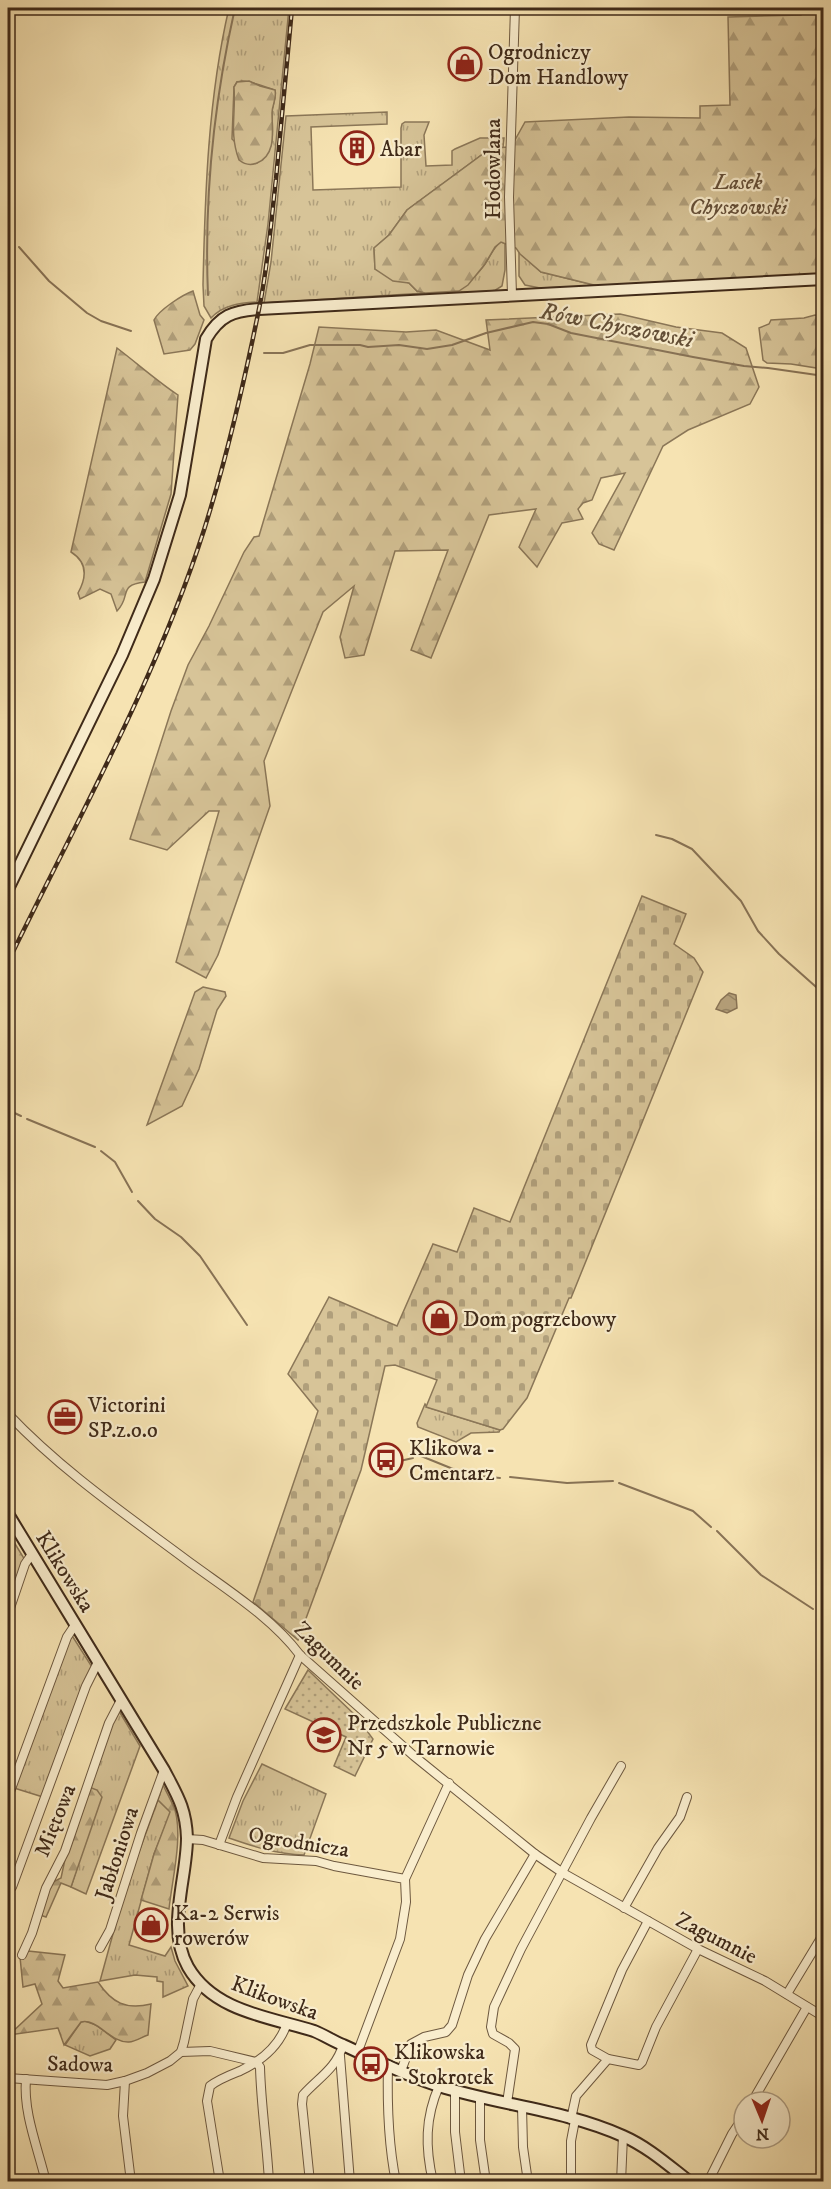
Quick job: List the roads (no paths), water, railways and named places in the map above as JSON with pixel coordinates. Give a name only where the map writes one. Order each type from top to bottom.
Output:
[{"type":"main road","points":[[8,889],[122,655],[154,579],[180,495],[206,339],[214,326],[226,316],[247,310],[824,279]]},
{"type":"main road","name":"Klikowska","points":[[8,1514],[164,1770],[183,1808],[187,1839],[178,1922],[179,1936],[182,1954],[188,1968],[201,1984],[231,2006],[317,2032],[341,2050],[358,2051],[439,2086],[596,2126],[623,2136],[645,2147],[675,2176],[690,2181]]},
{"type":"street","name":"Hodowlana","points":[[512,295],[509,197],[515,8]]},
{"type":"street","name":"Zagumnie","points":[[8,1414],[38,1445],[105,1501],[262,1616],[300,1655],[414,1756],[535,1854],[562,1873],[624,1908],[787,1994],[824,2017]]},
{"type":"street","points":[[8,1614],[25,1564],[32,1554]]},
{"type":"street","points":[[8,1797],[67,1637],[75,1624]]},
{"type":"street","points":[[219,1845],[237,1797],[300,1655]]},
{"type":"street","points":[[12,1887],[86,1686],[98,1662]]},
{"type":"street","name":"Miętowa","points":[[22,1955],[32,1933],[46,1888],[65,1851],[109,1724],[121,1700]]},
{"type":"street","points":[[507,2103],[515,2049],[493,2034],[491,2027],[494,2007],[521,1949],[621,1766]]},
{"type":"street","name":"Jabłoniowa","points":[[100,1948],[110,1930],[164,1770]]},
{"type":"street","points":[[358,2051],[400,1939],[406,1902],[405,1879],[449,1783]]},
{"type":"street","points":[[624,1908],[658,1848],[680,1817],[687,1797]]},
{"type":"street","name":"Ogrodnicza","points":[[187,1839],[203,1840],[263,1858],[316,1861],[405,1879]]},
{"type":"street","points":[[401,2071],[411,2044],[424,2037],[446,2032],[452,2025],[468,1975],[485,1939],[535,1854]]},
{"type":"street","points":[[648,1921],[622,1970],[591,2045],[592,2050],[608,2059],[639,2065],[642,2062],[656,2027],[698,1949]]},
{"type":"street","points":[[787,1994],[824,1933]]},
{"type":"street","points":[[201,1984],[193,1999],[181,2052],[210,2052],[256,2062],[260,2067],[261,2107],[266,2136],[269,2181]]},
{"type":"street","points":[[759,2090],[807,2007]]},
{"type":"street","points":[[220,2181],[207,2101],[210,2086],[256,2062],[281,2038],[287,2023]]},
{"type":"street","points":[[310,2181],[303,2096],[310,2087],[321,2080],[341,2050]]},
{"type":"street","points":[[341,2050],[350,2181]]},
{"type":"street","name":"Sadowa","points":[[8,2078],[107,2085],[125,2082],[170,2061],[181,2052]]},
{"type":"street","points":[[571,2181],[571,2141],[576,2096],[608,2059]]},
{"type":"street","points":[[388,2065],[387,2109],[396,2181]]},
{"type":"street","points":[[26,2079],[27,2108],[46,2181]]},
{"type":"street","points":[[125,2082],[123,2116],[130,2181]]},
{"type":"street","points":[[434,2181],[427,2146],[429,2110],[439,2086]]},
{"type":"street","points":[[456,2091],[455,2132],[461,2181]]},
{"type":"street","points":[[480,2097],[480,2140],[486,2181]]},
{"type":"street","points":[[522,2107],[523,2147],[528,2181]]},
{"type":"street","points":[[708,2181],[732,2134]]},
{"type":"street","points":[[621,2181],[623,2136]]},
{"type":"water","points":[[729,993],[736,995],[737,1008],[727,1013],[716,1009],[721,1000]]},
{"type":"waterway","points":[[208,295],[207,259],[212,150],[221,79],[235,8]]},
{"type":"waterway","name":"Rów Chyszowski","points":[[19,247],[49,281],[87,313],[101,321],[131,331]]},
{"type":"waterway","name":"Rów Chyszowski","points":[[264,353],[283,353],[310,345],[368,347],[399,345],[427,349],[452,345],[486,333],[533,322],[548,324],[571,333],[693,357],[824,376]]},
{"type":"waterway","points":[[656,835],[672,839],[692,849],[741,901],[758,931],[779,954],[824,994]]},
{"type":"waterway","points":[[8,1110],[21,1116]]},
{"type":"waterway","points":[[27,1119],[95,1147]]},
{"type":"waterway","points":[[101,1151],[115,1162],[132,1192]]},
{"type":"waterway","points":[[138,1201],[155,1219],[181,1237],[200,1256],[247,1325]]},
{"type":"waterway","points":[[421,1456],[458,1471]]},
{"type":"waterway","points":[[373,1471],[413,1458]]},
{"type":"waterway","points":[[469,1475],[500,1478]]},
{"type":"waterway","points":[[510,1477],[567,1483],[613,1481]]},
{"type":"waterway","points":[[619,1483],[693,1511],[711,1527]]},
{"type":"waterway","points":[[717,1531],[761,1575],[813,1609]]},
{"type":"railway","points":[[8,962],[139,695],[185,586],[204,530],[228,448],[265,277],[292,8]]},
{"type":"place","name":"Ogrodniczy Dom Handlowy","points":[[465,64]]},
{"type":"place","name":"Abar","points":[[357,148]]},
{"type":"place","name":"Dom pogrzebowy","points":[[440,1318]]},
{"type":"place","name":"Victorini SP.z.o.o","points":[[65,1417]]},
{"type":"place","name":"Klikowa - Cmentarz","points":[[386,1460]]},
{"type":"place","name":"Przedszkole Publiczne Nr 5 w Tarnowie","points":[[324,1735]]},
{"type":"place","name":"Ka-2 Serwis rowerów","points":[[151,1925]]},
{"type":"place","name":"Klikowska - Stokrotek","points":[[371,2064]]},
{"type":"park label","name":"Lasek Chyszowski","points":[[738,194]]}]
